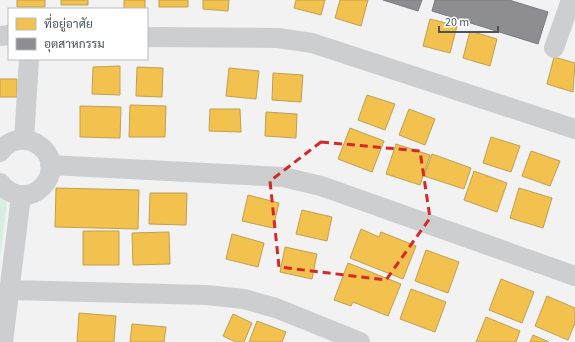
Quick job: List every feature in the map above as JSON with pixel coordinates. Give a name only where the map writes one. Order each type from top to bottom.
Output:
[{"type":"street","points":[[554,48],[570,0]]},
{"type":"street","points":[[148,37],[278,38],[312,43],[575,128]]},
{"type":"street","points":[[24,140],[29,60]]},
{"type":"street","points":[[0,152],[2,148],[12,142],[24,140],[35,142],[44,150],[51,172],[46,183],[38,191],[21,196],[5,189],[0,183]]},
{"type":"street","points":[[50,165],[283,177],[321,186],[575,276]]},
{"type":"street","points":[[2,342],[10,290],[21,196]]},
{"type":"street","points":[[10,290],[207,295],[244,299],[276,308],[360,342]]},
{"type":"highlighted area","points":[[321,142],[420,151],[430,218],[386,280],[279,267],[270,181]]},
{"type":"green space","points":[[0,194],[7,203],[0,259]]},
{"type":"building: ที่อยู่อาศัย","points":[[17,0],[45,0],[45,7],[17,7]]},
{"type":"building: ที่อยู่อาศัย","points":[[61,0],[88,0],[88,5],[61,5]]},
{"type":"building: ที่อยู่อาศัย","points":[[124,0],[145,0],[145,8],[124,8]]},
{"type":"building: ที่อยู่อาศัย","points":[[159,0],[188,0],[188,7],[159,7]]},
{"type":"building: ที่อยู่อาศัย","points":[[203,0],[229,0],[228,11],[203,9]]},
{"type":"building: ที่อยู่อาศัย","points":[[296,0],[325,0],[321,15],[294,8]]},
{"type":"building: ที่อยู่อาศัย","points":[[340,0],[368,0],[361,26],[335,18]]},
{"type":"building: ที่อยู่อาศัย","points":[[430,19],[457,26],[450,53],[423,46]]},
{"type":"building: ที่อยู่อาศัย","points":[[470,31],[497,39],[490,66],[463,58]]},
{"type":"building: ที่อยู่อาศัย","points":[[554,57],[575,63],[573,92],[547,84]]},
{"type":"building: ที่อยู่อาศัย","points":[[120,66],[120,95],[92,94],[93,67]]},
{"type":"building: ที่อยู่อาศัย","points":[[137,67],[163,68],[162,97],[136,96]]},
{"type":"building: ที่อยู่อาศัย","points":[[229,68],[259,71],[256,99],[226,96]]},
{"type":"building: ที่อยู่อาศัย","points":[[273,73],[303,75],[301,102],[272,100]]},
{"type":"building: ที่อยู่อาศัย","points":[[0,79],[17,79],[17,97],[0,97]]},
{"type":"building: ที่อยู่อาศัย","points":[[367,95],[395,104],[385,130],[358,120]]},
{"type":"building: ที่อยู่อาศัย","points":[[130,105],[166,106],[165,137],[129,137]]},
{"type":"building: ที่อยู่อาศัย","points":[[80,106],[121,107],[120,138],[80,137]]},
{"type":"building: ที่อยู่อาศัย","points":[[210,109],[240,109],[241,132],[209,131]]},
{"type":"building: ที่อยู่อาศัย","points":[[409,109],[435,119],[425,145],[399,135]]},
{"type":"building: ที่อยู่อาศัย","points":[[266,112],[297,114],[296,138],[265,136]]},
{"type":"building: ที่อยู่อาศัย","points":[[350,128],[384,141],[372,172],[338,159]]},
{"type":"building: ที่อยู่อาศัย","points":[[491,137],[520,146],[511,172],[483,163]]},
{"type":"building: ที่อยู่อาศัย","points":[[396,144],[430,155],[420,185],[386,174]]},
{"type":"building: ที่อยู่อาศัย","points":[[531,151],[560,161],[550,186],[522,176]]},
{"type":"building: ที่อยู่อาศัย","points":[[432,154],[471,168],[464,189],[424,176]]},
{"type":"building: ที่อยู่อาศัย","points":[[474,171],[507,183],[497,212],[464,200]]},
{"type":"building: ที่อยู่อาศัย","points":[[56,188],[139,190],[138,229],[55,227]]},
{"type":"building: ที่อยู่อาศัย","points":[[519,188],[552,198],[543,228],[510,218]]},
{"type":"building: ที่อยู่อาศัย","points":[[150,193],[187,193],[186,225],[149,224]]},
{"type":"building: ที่อยู่อาศัย","points":[[248,195],[279,203],[273,228],[242,221]]},
{"type":"building: ที่อยู่อาศัย","points":[[302,210],[332,217],[327,241],[296,234]]},
{"type":"building: ที่อยู่อาศัย","points":[[361,229],[379,237],[381,232],[416,246],[403,279],[350,258]]},
{"type":"building: ที่อยู่อาศัย","points":[[83,231],[119,231],[119,265],[83,265]]},
{"type":"building: ที่อยู่อาศัย","points":[[169,232],[170,264],[133,265],[132,233]]},
{"type":"building: ที่อยู่อาศัย","points":[[232,234],[264,243],[258,267],[226,259]]},
{"type":"building: ที่อยู่อาศัย","points":[[285,247],[317,254],[312,279],[280,272]]},
{"type":"building: ที่อยู่อาศัย","points":[[426,250],[459,262],[448,293],[415,281]]},
{"type":"building: ที่อยู่อาศัย","points":[[348,263],[401,284],[388,316],[353,302],[351,306],[334,300]]},
{"type":"building: ที่อยู่อาศัย","points":[[501,279],[534,292],[522,323],[489,310]]},
{"type":"building: ที่อยู่อาศัย","points":[[411,289],[446,302],[435,332],[400,319]]},
{"type":"building: ที่อยู่อาศัย","points":[[547,296],[575,308],[575,323],[568,340],[535,326]]},
{"type":"building: ที่อยู่อาศัย","points":[[79,313],[116,316],[114,342],[77,342]]},
{"type":"building: ที่อยู่อาศัย","points":[[233,314],[252,323],[244,342],[236,342],[223,336]]},
{"type":"building: ที่อยู่อาศัย","points":[[486,317],[520,331],[516,342],[476,342]]},
{"type":"building: ที่อยู่อาศัย","points":[[257,321],[286,332],[282,342],[249,342]]},
{"type":"building: ที่อยู่อาศัย","points":[[132,324],[166,327],[164,342],[130,342]]},
{"type":"building: ที่อยู่อาศัย","points":[[533,335],[549,342],[530,342]]},
{"type":"building: อุตสาหกรรม","points":[[383,0],[422,0],[418,11]]},
{"type":"building: อุตสาหกรรม","points":[[435,0],[509,0],[548,12],[538,44],[432,11]]}]
